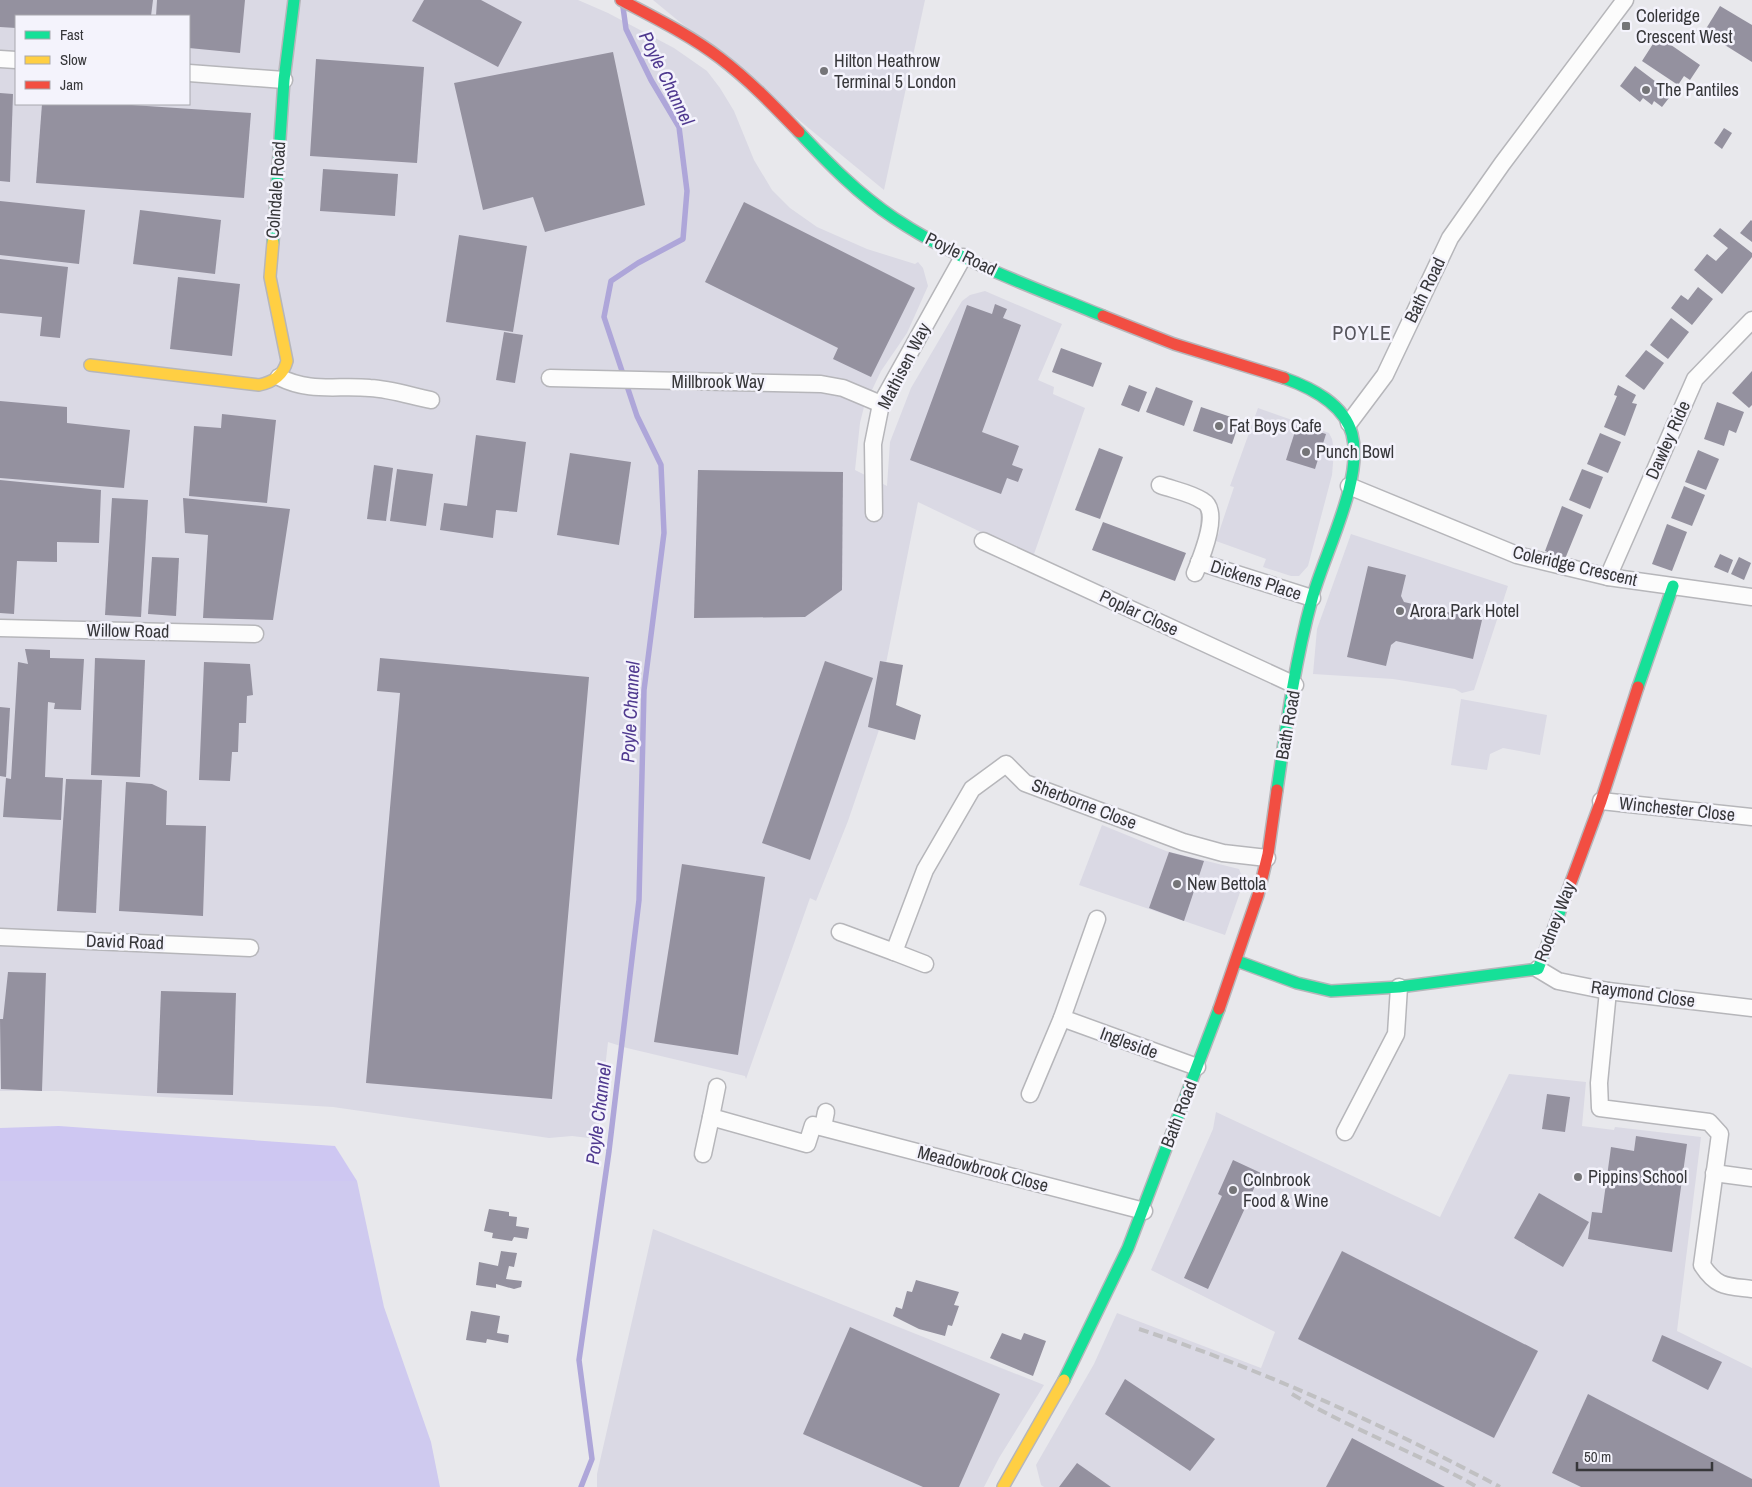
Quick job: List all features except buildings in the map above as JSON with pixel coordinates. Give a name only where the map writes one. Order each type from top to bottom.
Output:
[{"type":"street","name":"Colndale Road","points":[[279,377],[285,370],[287,361],[270,277],[284,80],[294,0]]},
{"type":"street","name":"Bath Road","points":[[1008,1485],[1086,1340],[1144,1211],[1237,961],[1252,915],[1267,858],[1295,684],[1312,598],[1349,486],[1355,460],[1354,440],[1349,423],[1385,375],[1450,238],[1502,164],[1625,0]]},
{"type":"street","name":"Poyle Road","points":[[627,3],[702,46],[733,68],[845,179],[874,204],[917,232],[963,257],[1174,344],[1290,380],[1319,393],[1342,412],[1349,423]]},
{"type":"street","points":[[0,59],[15,60]]},
{"type":"street","points":[[190,73],[284,80]]},
{"type":"street","name":"Mathisen Way","points":[[874,513],[873,444],[881,404],[963,257]]},
{"type":"street","name":"Dawley Ride","points":[[1608,577],[1695,379],[1752,320]]},
{"type":"street","points":[[90,365],[259,385],[272,383],[279,377],[292,384],[324,389],[372,388],[431,400]]},
{"type":"street","name":"Millbrook Way","points":[[550,378],[640,382],[821,384],[843,388],[881,404]]},
{"type":"street","name":"Dickens Place","points":[[1160,485],[1205,501],[1210,508],[1212,520],[1197,567],[1312,598]]},
{"type":"street","name":"Coleridge Crescent","points":[[1349,486],[1517,555],[1608,577],[1752,597]]},
{"type":"street","name":"Poplar Close","points":[[982,541],[1295,684]]},
{"type":"street","name":"Rodney Way","points":[[1237,961],[1297,983],[1331,991],[1399,987],[1538,969],[1601,801],[1614,755],[1673,586]]},
{"type":"street","name":"Willow Road","points":[[0,628],[256,634]]},
{"type":"street","name":"Sherborne Close","points":[[894,952],[925,870],[972,790],[1006,764],[1025,783],[1183,842],[1222,853],[1267,858]]},
{"type":"street","name":"Winchester Close","points":[[1601,801],[1752,817]]},
{"type":"street","points":[[1030,1094],[1062,1018],[1097,919]]},
{"type":"street","points":[[840,932],[926,964]]},
{"type":"street","name":"David Road","points":[[0,937],[250,948]]},
{"type":"street","name":"Raymond Close","points":[[1538,969],[1558,981],[1608,992],[1752,1008]]},
{"type":"street","points":[[1345,1132],[1396,1034],[1399,987]]},
{"type":"street","points":[[1608,992],[1599,1083],[1600,1108],[1709,1122],[1720,1134],[1702,1265],[1711,1279],[1721,1286],[1752,1289]]},
{"type":"street","name":"Ingleside","points":[[1062,1018],[1197,1068]]},
{"type":"street","points":[[703,1154],[717,1087]]},
{"type":"street","name":"Meadowbrook Close","points":[[711,1117],[807,1144],[812,1125],[824,1120],[1144,1211]]},
{"type":"street","points":[[1714,1173],[1752,1178]]},
{"type":"shaded area","points":[[0,0],[578,0],[608,13],[674,48],[707,71],[720,88],[734,111],[754,160],[772,190],[790,208],[817,227],[867,249],[915,264],[918,262],[923,268],[928,286],[907,333],[881,371],[864,407],[860,423],[855,470],[887,486],[890,442],[911,388],[962,301],[970,295],[985,291],[1062,324],[1038,380],[1054,387],[1053,394],[1085,408],[1033,557],[918,502],[874,724],[880,727],[848,821],[816,901],[810,898],[746,1079],[745,1076],[608,1042],[597,1139],[572,1136],[549,1138],[333,1107],[60,1091],[0,1091]]},
{"type":"shaded area","name":"Hilton Heathrow Terminal 5 London","points":[[653,0],[925,0],[884,190]]},
{"type":"shaded area","points":[[1258,408],[1329,433],[1332,439],[1334,451],[1332,475],[1308,566],[1299,576],[1291,576],[1263,567],[1266,559],[1216,541],[1234,487],[1230,486]]},
{"type":"shaded area","points":[[1351,534],[1508,586],[1474,690],[1462,693],[1455,689],[1393,679],[1313,674],[1317,629]]},
{"type":"shaded area","points":[[1461,699],[1547,715],[1540,755],[1503,748],[1490,754],[1487,770],[1451,765]]},
{"type":"shaded area","points":[[1102,825],[1166,851],[1239,869],[1244,881],[1225,935],[1079,885]]},
{"type":"shaded area","points":[[1509,1074],[1586,1082],[1582,1126],[1614,1130],[1615,1127],[1701,1137],[1677,1331],[1752,1368],[1752,1487],[1044,1487],[1041,1485],[1036,1465],[1094,1364],[1117,1313],[1261,1368],[1275,1332],[1151,1270],[1213,1129],[1216,1112],[1440,1217]]},
{"type":"shaded area","points":[[59,1126],[335,1146],[357,1181],[0,1181],[0,1128]]},
{"type":"shaded area","points":[[0,1181],[357,1181],[384,1307],[431,1442],[440,1487],[0,1487]]},
{"type":"shaded area","points":[[653,1229],[1044,1385],[999,1458],[984,1487],[597,1487],[597,1474]]},
{"type":"waterway","name":"Poyle Channel","points":[[581,1487],[592,1459],[579,1360],[609,1151],[639,900],[644,690],[664,533],[661,465],[637,416],[604,317],[611,281],[638,263],[683,239],[687,191],[679,127],[651,80],[626,29],[623,7]]},
{"type":"railway","points":[[1139,1329],[1231,1362],[1322,1400],[1412,1442],[1500,1487]]},
{"type":"railway","points":[[1292,1394],[1337,1419],[1454,1474],[1477,1487]]},
{"type":"traffic: fast","points":[[273,242],[284,80],[294,0]]},
{"type":"traffic: fast","points":[[799,132],[832,167],[856,188],[881,209],[918,233],[996,272],[1103,316]]},
{"type":"traffic: fast","points":[[1277,790],[1292,694],[1306,622],[1312,599],[1348,495],[1354,452],[1352,434],[1342,414],[1326,398],[1284,378]]},
{"type":"traffic: fast","points":[[1638,687],[1673,586]]},
{"type":"traffic: fast","points":[[1237,961],[1297,983],[1331,991],[1399,987],[1538,969],[1568,890]]},
{"type":"traffic: fast","points":[[1064,1380],[1128,1248],[1219,1009]]},
{"type":"traffic: slow","points":[[90,365],[259,385],[277,378],[283,371],[287,361],[270,277],[273,242]]},
{"type":"traffic: slow","points":[[1003,1487],[1064,1380]]},
{"type":"traffic: jam","points":[[621,0],[684,34],[731,66],[799,132]]},
{"type":"traffic: jam","points":[[1103,316],[1174,344],[1284,378]]},
{"type":"traffic: jam","points":[[1568,890],[1601,801],[1638,687]]},
{"type":"traffic: jam","points":[[1219,1009],[1258,895],[1268,854],[1277,790]]},
{"type":"place","name":"Coleridge Crescent West","points":[[1626,26]]},
{"type":"place","name":"Hilton Heathrow Terminal 5 London","points":[[824,71]]},
{"type":"place","name":"The Pantiles","points":[[1646,90]]},
{"type":"place","name":"Fat Boys Cafe","points":[[1219,426]]},
{"type":"place","name":"Punch Bowl","points":[[1306,452]]},
{"type":"place","name":"Arora Park Hotel","points":[[1400,611]]},
{"type":"place","name":"New Bettola","points":[[1177,884]]},
{"type":"place","name":"Pippins School","points":[[1578,1177]]},
{"type":"place","name":"Colnbrook Food & Wine","points":[[1233,1190]]},
{"type":"district","name":"POYLE","points":[[1362,333]]}]
